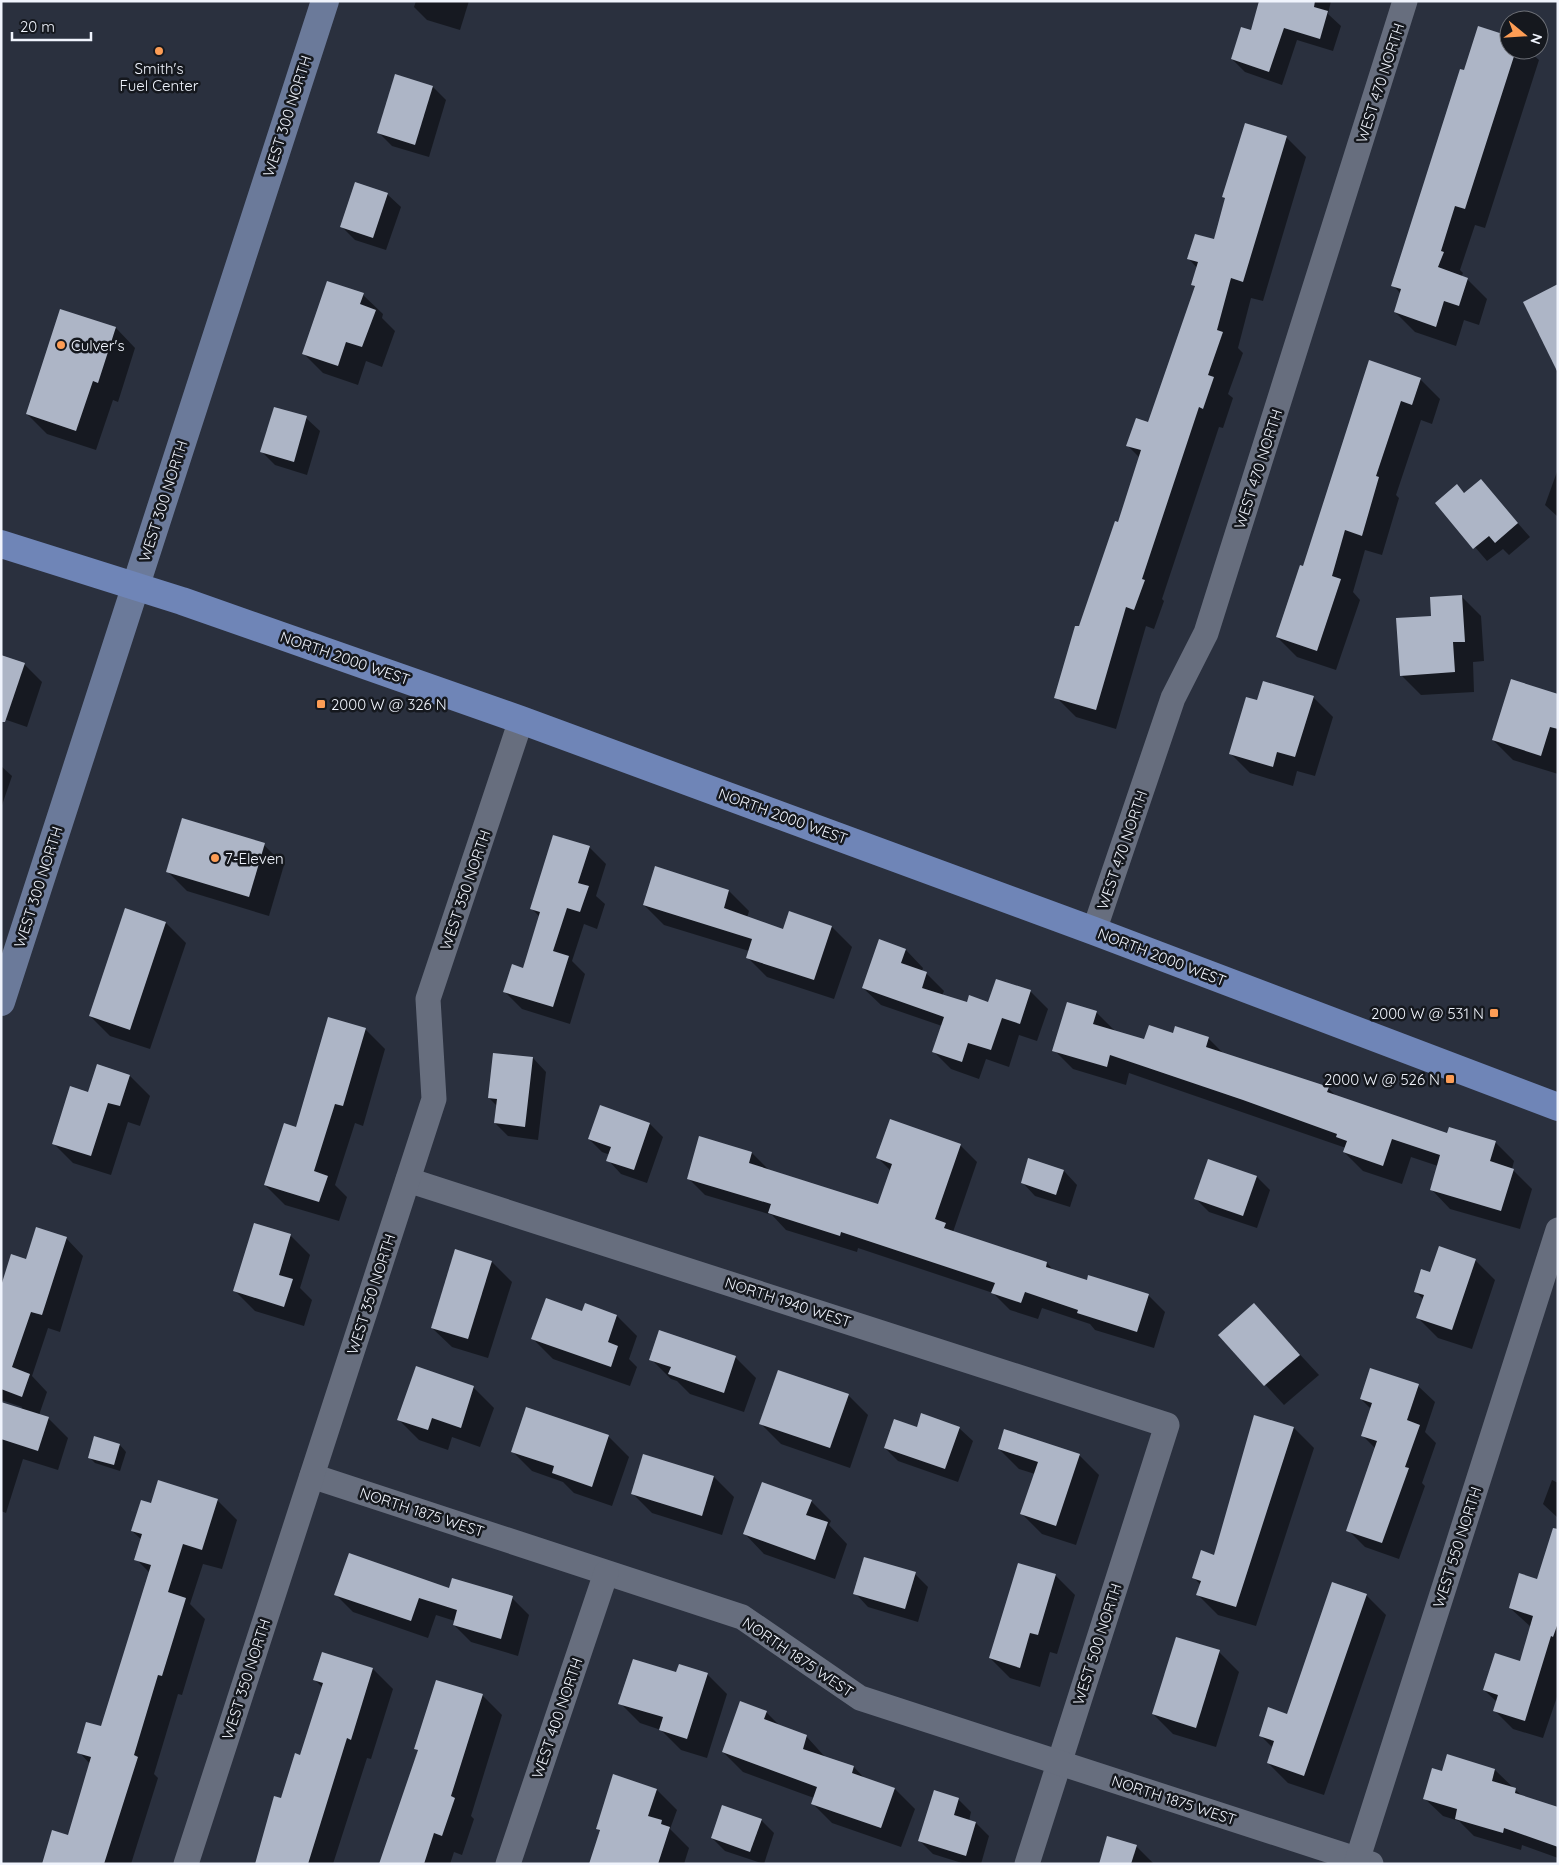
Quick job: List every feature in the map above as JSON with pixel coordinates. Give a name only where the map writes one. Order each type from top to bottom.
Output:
[{"type":"main road","name":"WEST 300 NORTH","points":[[1,1002],[325,1]]},
{"type":"main road","name":"NORTH 2000 WEST","points":[[1,544],[182,601],[521,720],[1094,931],[1558,1107]]},
{"type":"street","name":"WEST 470 NORTH","points":[[1094,931],[1173,698],[1206,633],[1405,1]]},
{"type":"street","name":"WEST 350 NORTH","points":[[186,1864],[434,1099],[428,999],[521,720]]},
{"type":"street","name":"NORTH 1940 WEST","points":[[408,1180],[1167,1425]]},
{"type":"street","name":"WEST 550 NORTH","points":[[1361,1862],[1558,1230]]},
{"type":"street","name":"WEST 500 NORTH","points":[[1027,1864],[1167,1425]]},
{"type":"street","name":"NORTH 1875 WEST","points":[[312,1476],[742,1617],[860,1698],[1361,1862]]},
{"type":"street","name":"WEST 400 NORTH","points":[[508,1864],[606,1573]]},
{"type":"building","points":[[1259,1],[1315,1],[1314,7],[1328,11],[1320,39],[1284,28],[1269,72],[1231,59],[1241,27],[1251,30]]},
{"type":"building","points":[[1478,26],[1499,33],[1499,60],[1513,60],[1465,209],[1455,206],[1441,251],[1444,252],[1438,267],[1468,278],[1459,306],[1444,301],[1436,327],[1394,312],[1401,289],[1391,286],[1460,69],[1464,70]]},
{"type":"building","points":[[395,74],[433,86],[415,145],[377,133]]},
{"type":"building","points":[[1245,123],[1287,136],[1243,282],[1231,278],[1217,330],[1223,332],[1208,375],[1214,377],[1203,409],[1199,407],[1142,579],[1145,580],[1134,610],[1126,607],[1096,710],[1054,698],[1075,626],[1079,626],[1115,521],[1118,522],[1141,450],[1126,446],[1136,418],[1148,422],[1195,286],[1191,285],[1198,262],[1187,259],[1195,234],[1214,239],[1225,198],[1222,197]]},
{"type":"building","points":[[355,182],[388,193],[373,238],[340,227]]},
{"type":"building","points":[[327,281],[364,293],[360,304],[376,310],[362,347],[346,342],[338,366],[302,354]]},
{"type":"building","points":[[1558,284],[1558,373],[1523,302]]},
{"type":"building","points":[[60,309],[116,327],[98,383],[93,381],[76,431],[26,414]]},
{"type":"building","points":[[1369,360],[1421,378],[1412,405],[1401,401],[1376,476],[1379,477],[1362,536],[1345,530],[1332,576],[1341,579],[1317,651],[1276,637],[1300,565],[1303,566]]},
{"type":"building","points":[[274,407],[307,416],[294,462],[260,452]]},
{"type":"building","points":[[1481,479],[1518,523],[1495,543],[1489,536],[1473,549],[1435,503],[1457,484],[1464,493]]},
{"type":"building","points":[[1462,595],[1465,642],[1453,642],[1455,672],[1400,676],[1396,618],[1431,616],[1430,597]]},
{"type":"building","points":[[1,655],[25,663],[5,722],[1,722]]},
{"type":"building","points":[[1511,679],[1558,694],[1558,729],[1550,727],[1541,756],[1492,740]]},
{"type":"building","points":[[1263,681],[1314,696],[1295,757],[1277,752],[1273,767],[1229,754],[1246,697],[1257,700]]},
{"type":"building","name":"7-Eleven","points":[[182,818],[265,843],[249,897],[166,872]]},
{"type":"building","points":[[553,835],[590,846],[578,883],[589,886],[580,912],[567,908],[553,951],[569,956],[553,1007],[503,992],[512,964],[523,968],[540,912],[530,909]]},
{"type":"building","points":[[655,866],[729,890],[724,908],[783,929],[789,911],[832,926],[814,980],[746,958],[752,939],[643,905]]},
{"type":"building","points":[[125,908],[166,922],[130,1030],[89,1016]]},
{"type":"building","points":[[879,939],[906,949],[901,963],[927,972],[922,988],[967,1002],[969,995],[988,1002],[996,979],[1031,990],[1020,1024],[1002,1018],[991,1050],[968,1043],[962,1062],[932,1052],[944,1017],[862,988]]},
{"type":"building","points":[[1067,1002],[1097,1011],[1093,1024],[1144,1039],[1149,1025],[1173,1033],[1175,1026],[1209,1037],[1206,1047],[1329,1087],[1327,1092],[1447,1133],[1449,1127],[1496,1141],[1490,1161],[1514,1169],[1501,1211],[1430,1190],[1440,1155],[1392,1139],[1383,1166],[1343,1152],[1347,1141],[1336,1137],[1337,1134],[1243,1100],[1110,1055],[1107,1067],[1052,1051]]},
{"type":"building","points":[[328,1017],[366,1028],[343,1106],[335,1104],[314,1171],[328,1176],[319,1202],[264,1185],[284,1123],[296,1127]]},
{"type":"building","points":[[493,1053],[533,1057],[525,1127],[494,1123],[497,1099],[488,1098]]},
{"type":"building","points":[[97,1064],[130,1075],[120,1106],[108,1103],[91,1156],[52,1144],[70,1086],[88,1092]]},
{"type":"building","points":[[600,1105],[650,1123],[634,1170],[606,1161],[611,1147],[588,1139]]},
{"type":"building","points":[[890,1119],[961,1144],[935,1219],[946,1223],[944,1228],[1047,1262],[1046,1267],[1087,1280],[1088,1275],[1149,1294],[1137,1332],[1077,1313],[1078,1310],[1025,1292],[1021,1303],[991,1293],[995,1283],[841,1232],[840,1236],[768,1213],[771,1204],[687,1179],[699,1136],[752,1152],[749,1163],[878,1204],[892,1164],[876,1158]]},
{"type":"building","points":[[1028,1158],[1064,1170],[1056,1195],[1021,1183]]},
{"type":"building","points":[[1208,1159],[1257,1176],[1243,1216],[1194,1199]]},
{"type":"building","points":[[254,1223],[291,1234],[279,1275],[293,1279],[284,1307],[233,1291]]},
{"type":"building","points":[[36,1227],[67,1237],[42,1315],[31,1312],[12,1367],[30,1374],[22,1397],[1,1389],[1,1286],[11,1254],[26,1259]]},
{"type":"building","points":[[1439,1246],[1476,1259],[1452,1330],[1416,1318],[1424,1295],[1414,1292],[1421,1269],[1430,1272]]},
{"type":"building","points":[[455,1249],[492,1261],[468,1339],[431,1328]]},
{"type":"building","points":[[546,1298],[582,1311],[585,1303],[617,1315],[608,1342],[618,1346],[611,1367],[531,1339]]},
{"type":"building","points":[[1254,1303],[1300,1355],[1264,1386],[1218,1335]]},
{"type":"building","points":[[659,1330],[736,1356],[724,1393],[668,1374],[671,1367],[649,1360]]},
{"type":"building","points":[[416,1366],[474,1386],[461,1428],[432,1418],[428,1430],[397,1420]]},
{"type":"building","points":[[1370,1368],[1419,1384],[1407,1420],[1420,1425],[1405,1467],[1409,1468],[1382,1543],[1346,1531],[1377,1441],[1361,1436],[1372,1403],[1360,1399]]},
{"type":"building","points":[[778,1370],[849,1394],[830,1448],[759,1424]]},
{"type":"building","points":[[1,1402],[49,1417],[38,1451],[1,1439]]},
{"type":"building","points":[[526,1407],[609,1435],[592,1487],[552,1473],[554,1466],[511,1452]]},
{"type":"building","points":[[921,1413],[960,1427],[945,1469],[884,1448],[894,1419],[917,1427]]},
{"type":"building","points":[[1254,1415],[1294,1427],[1236,1607],[1196,1595],[1201,1581],[1192,1578],[1201,1550],[1214,1555]]},
{"type":"building","points":[[1004,1429],[1080,1454],[1056,1526],[1020,1514],[1038,1462],[998,1449]]},
{"type":"building","points":[[94,1436],[120,1444],[114,1465],[88,1458]]},
{"type":"building","points":[[643,1454],[714,1476],[702,1516],[631,1494]]},
{"type":"building","points":[[158,1480],[218,1499],[202,1550],[183,1544],[168,1592],[186,1598],[162,1676],[158,1675],[134,1755],[138,1757],[104,1864],[42,1864],[52,1830],[68,1835],[91,1757],[77,1753],[86,1722],[101,1726],[151,1565],[134,1560],[142,1534],[131,1531],[141,1500],[151,1503]]},
{"type":"building","points":[[762,1482],[812,1500],[806,1515],[828,1522],[815,1560],[743,1534]]},
{"type":"building","points":[[1553,1528],[1558,1529],[1558,1623],[1553,1637],[1551,1636],[1525,1721],[1493,1711],[1498,1695],[1483,1690],[1495,1653],[1520,1661],[1533,1616],[1509,1608],[1519,1573],[1537,1579]]},
{"type":"building","points":[[349,1553],[449,1588],[452,1578],[513,1596],[501,1639],[453,1625],[457,1610],[419,1598],[411,1621],[334,1595]]},
{"type":"building","points":[[864,1557],[916,1572],[905,1609],[853,1594]]},
{"type":"building","points":[[1018,1563],[1056,1574],[1038,1635],[1030,1633],[1020,1668],[989,1658]]},
{"type":"building","points":[[1332,1582],[1367,1594],[1304,1776],[1267,1763],[1274,1741],[1259,1736],[1268,1707],[1287,1714]]},
{"type":"building","points":[[1176,1637],[1220,1650],[1196,1728],[1152,1714]]},
{"type":"building","points":[[322,1652],[373,1668],[351,1740],[347,1738],[308,1864],[255,1864],[274,1796],[281,1798],[295,1753],[300,1755],[323,1683],[313,1680]]},
{"type":"building","points":[[633,1659],[676,1672],[679,1664],[708,1673],[687,1739],[659,1730],[663,1717],[618,1704]]},
{"type":"building","points":[[436,1680],[483,1694],[451,1796],[455,1798],[442,1836],[434,1833],[424,1864],[379,1864],[418,1750],[414,1749]]},
{"type":"building","points":[[740,1701],[767,1711],[764,1719],[807,1735],[803,1749],[854,1766],[852,1773],[895,1788],[881,1828],[811,1804],[817,1787],[722,1752]]},
{"type":"building","points":[[1447,1754],[1495,1769],[1492,1781],[1516,1788],[1515,1793],[1558,1807],[1558,1847],[1504,1828],[1503,1833],[1455,1819],[1457,1809],[1423,1799],[1432,1768],[1442,1771]]},
{"type":"building","points":[[613,1774],[657,1789],[648,1816],[662,1820],[661,1824],[670,1827],[658,1864],[589,1864],[600,1830],[596,1829]]},
{"type":"building","points":[[934,1790],[959,1798],[954,1815],[976,1822],[966,1856],[918,1841]]},
{"type":"building","points":[[722,1805],[762,1819],[750,1852],[711,1838]]},
{"type":"building","points":[[1107,1836],[1137,1845],[1131,1864],[1099,1864]]},
{"type":"place","name":"Smith's Fuel Center","points":[[159,51]]},
{"type":"place","name":"Culver's","points":[[61,345]]},
{"type":"place","name":"2000 W @ 326 N","points":[[321,704]]},
{"type":"place","name":"7-Eleven","points":[[215,858]]},
{"type":"place","name":"2000 W @ 531 N","points":[[1494,1013]]},
{"type":"place","name":"2000 W @ 526 N","points":[[1450,1079]]}]
